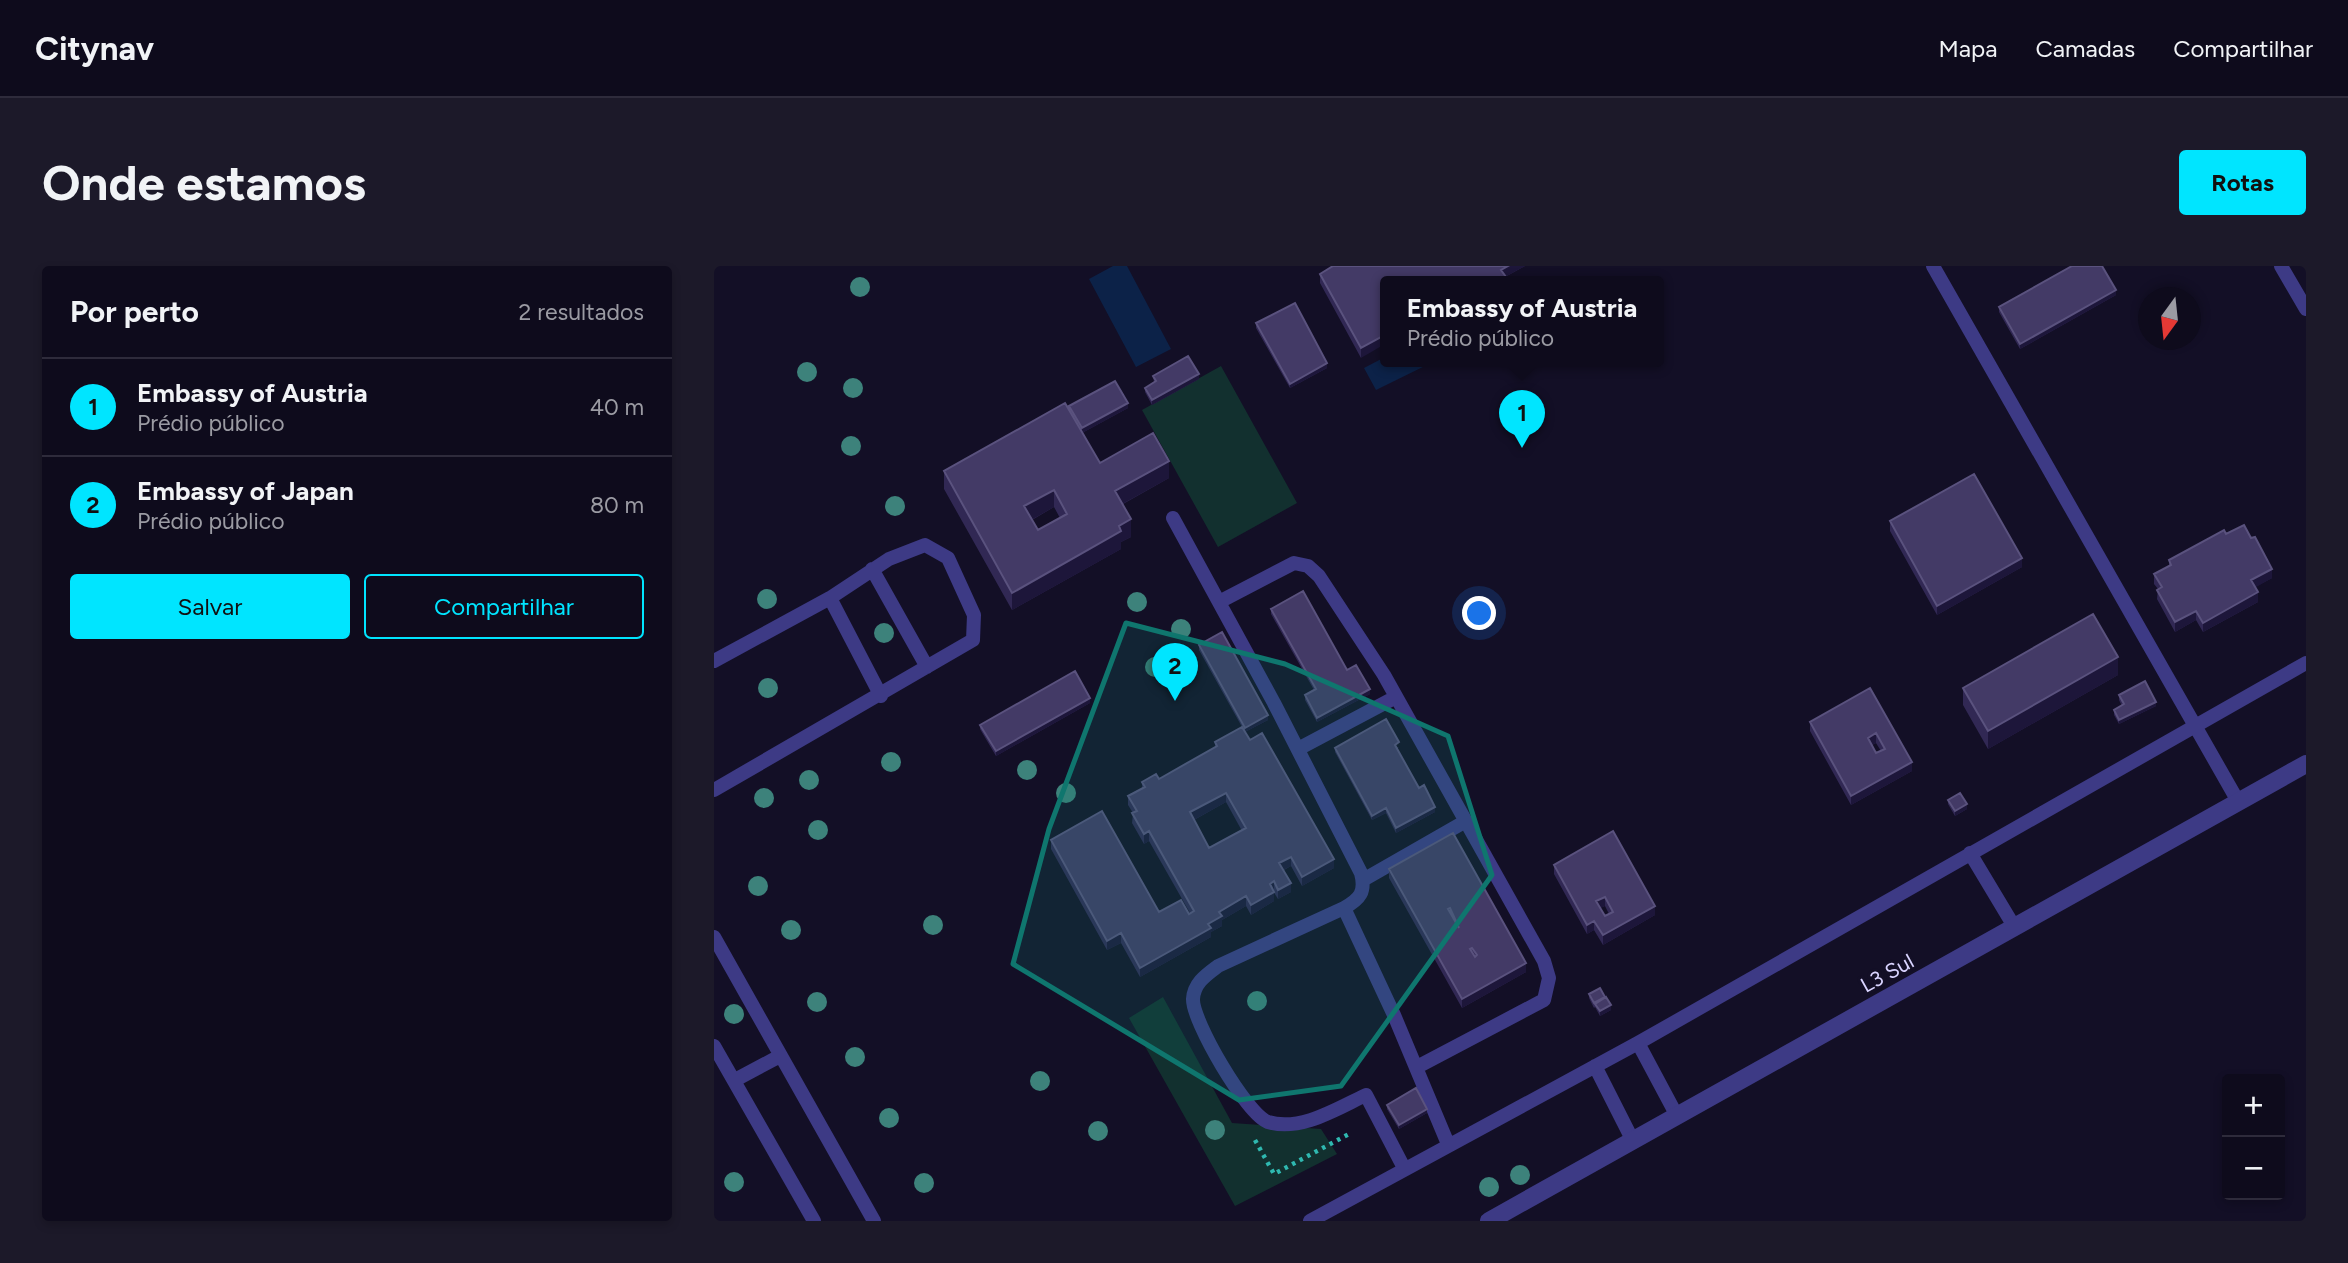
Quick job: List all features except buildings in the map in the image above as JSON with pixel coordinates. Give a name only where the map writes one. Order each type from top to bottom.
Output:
[{"type":"street","name":"L3 Sul","points":[[1489,1221],[2306,764]]},
{"type":"lane","points":[[1933,266],[2238,803]]},
{"type":"lane","points":[[2281,266],[2306,309]]},
{"type":"lane","points":[[1173,518],[1298,749],[1363,880],[1362,895],[1344,908],[1218,966],[1203,977],[1195,989],[1193,1002],[1230,1080],[1254,1112],[1268,1122],[1299,1122],[1317,1118],[1366,1095],[1404,1168]]},
{"type":"lane","points":[[714,661],[830,598],[872,569],[925,545],[948,558],[974,615],[973,640],[881,696],[714,790]]},
{"type":"lane","points":[[1219,602],[1294,563],[1308,566],[1320,576],[1396,697],[1544,961],[1549,989],[1544,1000],[1417,1067]]},
{"type":"lane","points":[[872,569],[927,667]]},
{"type":"lane","points":[[830,598],[881,696]]},
{"type":"lane","points":[[1310,1221],[1638,1042],[2306,663]]},
{"type":"lane","points":[[1298,749],[1396,697]]},
{"type":"lane","points":[[1363,880],[1466,821]]},
{"type":"lane","points":[[1970,853],[2015,928]]},
{"type":"lane","points":[[1344,908],[1417,1067],[1448,1144]]},
{"type":"lane","points":[[714,937],[874,1221]]},
{"type":"lane","points":[[1638,1042],[1677,1116]]},
{"type":"lane","points":[[714,1046],[814,1221]]},
{"type":"lane","points":[[735,1080],[780,1056]]},
{"type":"lane","points":[[1595,1066],[1633,1140]]},
{"type":"highlighted area","points":[[1126,623],[1285,664],[1448,736],[1492,875],[1341,1086],[1239,1100],[1013,964],[1049,829]]},
{"type":"green space","points":[[1221,366],[1297,503],[1218,547],[1142,410]]},
{"type":"green space","points":[[1163,997],[1232,1123],[1321,1129],[1337,1154],[1235,1206],[1129,1018]]},
{"type":"water","points":[[1113,266],[1127,266],[1171,349],[1136,367],[1089,279]]},
{"type":"water","points":[[1380,360],[1380,367],[1423,367],[1376,390],[1364,368]]},
{"type":"place","name":"Embassy of Austria","points":[[1522,448]]},
{"type":"place","name":"Embassy of Japan","points":[[1175,701]]}]
